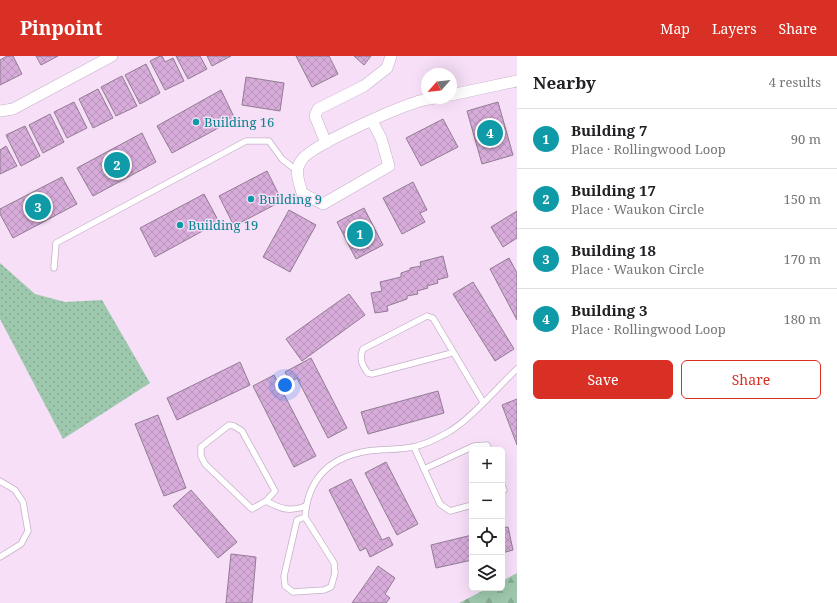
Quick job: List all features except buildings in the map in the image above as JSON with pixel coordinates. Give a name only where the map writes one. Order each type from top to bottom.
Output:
[{"type":"street","points":[[0,111],[13,109],[100,59],[112,56]]},
{"type":"street","points":[[326,143],[315,116],[318,109],[364,86],[387,68],[391,56]]},
{"type":"street","points":[[457,94],[517,81]]},
{"type":"street","points":[[372,120],[381,138],[389,166],[323,204],[302,193],[296,170],[301,159],[326,143],[372,120],[421,101]]},
{"type":"lane","points":[[54,268],[56,243],[246,141],[269,140],[282,159],[296,170]]},
{"type":"lane","points":[[452,353],[372,374],[368,373],[362,365],[361,355],[363,349],[427,316],[433,318],[452,353],[482,402]]},
{"type":"lane","points":[[305,517],[297,520],[284,576],[285,586],[293,592],[324,590],[331,587],[335,573],[334,563],[305,517],[306,506],[317,477],[329,465],[349,455],[368,451],[414,447],[448,432],[517,369]]},
{"type":"lane","points":[[229,425],[234,426],[242,432],[274,491],[266,501],[252,509],[205,464],[201,456],[201,447],[229,425]]},
{"type":"lane","points":[[472,447],[487,444],[488,447]]},
{"type":"lane","points":[[414,447],[440,504],[450,511],[469,506]]},
{"type":"lane","points":[[424,469],[469,448]]},
{"type":"lane","points":[[0,481],[14,490],[22,502],[28,531],[20,544],[0,557]]},
{"type":"lane","points":[[266,501],[278,508],[293,510],[306,506]]},
{"type":"green space","points":[[0,263],[35,294],[65,302],[102,300],[150,383],[63,439],[0,319]]},
{"type":"green space","points":[[517,573],[517,603],[459,603],[482,591],[505,591],[505,579]]},
{"type":"place","name":"Building 16","points":[[196,122]]},
{"type":"place","name":"Building 3","points":[[490,133]]},
{"type":"place","name":"Building 17","points":[[117,165]]},
{"type":"place","name":"Building 9","points":[[251,199]]},
{"type":"place","name":"Building 18","points":[[38,207]]},
{"type":"place","name":"Building 19","points":[[180,225]]},
{"type":"place","name":"Building 7","points":[[360,234]]}]
